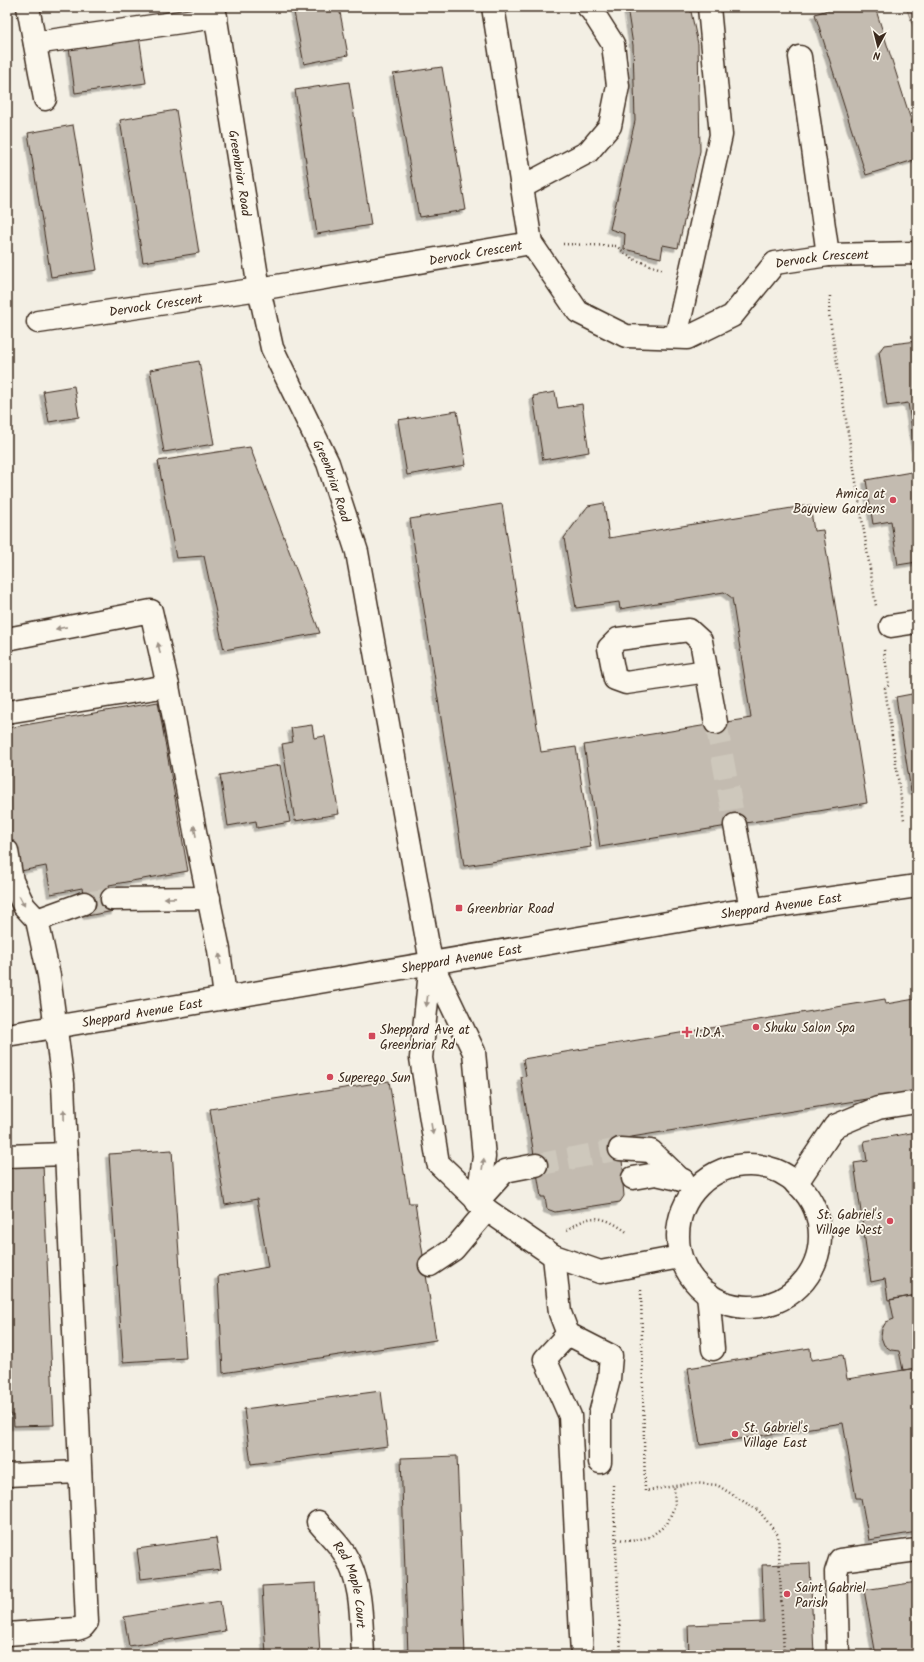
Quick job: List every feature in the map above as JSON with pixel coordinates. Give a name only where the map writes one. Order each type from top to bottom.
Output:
[{"type":"street","points":[[28,7],[45,99]]},
{"type":"street","points":[[493,7],[532,243]]},
{"type":"street","points":[[522,187],[588,152],[610,126],[618,86],[612,44],[588,7]]},
{"type":"street","points":[[676,337],[721,135],[709,7]]},
{"type":"street","points":[[35,43],[215,12]]},
{"type":"street","name":"Greenbriar Road","points":[[215,12],[259,289],[272,348],[328,463],[357,552],[431,962]]},
{"type":"street","points":[[800,57],[828,255]]},
{"type":"street","name":"Dervock Crescent","points":[[38,322],[259,289],[532,243],[578,312],[626,336],[687,338],[732,316],[775,264],[828,255],[917,253]]},
{"type":"street","points":[[7,639],[151,610],[168,686],[219,950],[225,997]]},
{"type":"street","points":[[884,628],[917,622]]},
{"type":"street","points":[[707,671],[716,723]]},
{"type":"street","points":[[7,712],[168,686]]},
{"type":"street","points":[[735,825],[751,909]]},
{"type":"street","points":[[7,851],[12,881],[24,906],[37,920],[49,976],[63,1084],[87,1622],[83,1627],[77,1629],[7,1634]]},
{"type":"street","name":"Sheppard Avenue East","points":[[7,1035],[751,909],[917,886]]},
{"type":"street","points":[[112,899],[208,898]]},
{"type":"street","points":[[37,920],[84,903]]},
{"type":"street","points":[[431,962],[421,1058],[438,1163],[482,1206],[554,1256],[600,1272],[680,1257]]},
{"type":"street","points":[[431,962],[474,1052],[484,1157],[482,1206]]},
{"type":"street","points":[[796,1184],[835,1126],[878,1108],[917,1102]]},
{"type":"street","points":[[620,1149],[652,1151],[690,1182]]},
{"type":"street","points":[[7,1156],[66,1154]]},
{"type":"street","points":[[430,1265],[454,1250],[506,1171],[536,1165]]},
{"type":"street","points":[[633,1178],[656,1174],[690,1182],[706,1178],[728,1167],[759,1165],[783,1172],[807,1192],[818,1215],[820,1246],[813,1270],[792,1293],[770,1305],[739,1307],[715,1299],[691,1279],[680,1257],[677,1226],[690,1182]]},
{"type":"street","points":[[554,1256],[560,1313],[568,1334],[611,1356],[609,1379],[600,1414],[606,1470]]},
{"type":"street","points":[[708,1293],[713,1349]]},
{"type":"street","points":[[568,1334],[545,1359],[570,1416],[582,1655]]},
{"type":"street","points":[[7,1475],[80,1472]]},
{"type":"street","name":"Red Maple Court","points":[[318,1522],[344,1552],[354,1576],[360,1599],[363,1655]]},
{"type":"street","points":[[838,1655],[836,1572],[840,1560],[917,1550]]},
{"type":"path","points":[[561,244],[616,246],[633,259],[665,270],[692,266]]},
{"type":"path","points":[[830,296],[829,314],[884,628],[889,684],[885,688],[904,820]]},
{"type":"path","points":[[566,1230],[585,1220],[599,1219],[615,1223],[628,1233]]},
{"type":"path","points":[[641,1288],[644,1491],[693,1483],[717,1485],[759,1510],[778,1535],[784,1655]]},
{"type":"path","points":[[606,1470],[617,1539],[621,1655]]},
{"type":"path","points":[[617,1539],[631,1541],[650,1537],[667,1524],[675,1505],[674,1486]]},
{"type":"shaded area","points":[[906,7],[917,7],[917,37]]},
{"type":"building","points":[[293,7],[339,7],[348,55],[304,64]]},
{"type":"building","points":[[627,7],[690,7],[698,44],[700,151],[678,248],[663,245],[661,258],[624,249],[625,234],[610,229],[635,121],[633,45]]},
{"type":"building","points":[[837,7],[875,7],[917,139],[917,159],[866,175],[815,14]]},
{"type":"building","points":[[138,29],[146,83],[75,93],[68,39]]},
{"type":"building","points":[[442,67],[466,210],[419,217],[393,74]]},
{"type":"building","points":[[349,82],[371,225],[317,234],[295,90]]},
{"type":"building","points":[[176,110],[199,253],[143,262],[120,120]]},
{"type":"building","points":[[73,125],[97,270],[51,277],[28,133]]},
{"type":"building","points":[[917,341],[917,460],[908,403],[887,406],[879,352],[884,345]]},
{"type":"building","points":[[199,361],[214,444],[164,452],[150,370]]},
{"type":"building","points":[[74,386],[79,417],[49,422],[43,391]]},
{"type":"building","points":[[555,392],[558,408],[582,404],[589,452],[543,460],[533,396]]},
{"type":"building","points":[[457,411],[466,465],[407,475],[398,420]]},
{"type":"building","points":[[250,447],[320,633],[224,650],[204,556],[176,558],[158,461]]},
{"type":"building","name":"Amica at Bayview Gardens","points":[[917,471],[917,562],[898,565],[891,521],[873,524],[866,480]]},
{"type":"building","points":[[604,503],[609,538],[810,505],[814,531],[823,530],[867,803],[600,847],[584,745],[751,718],[732,598],[724,592],[620,609],[619,602],[576,608],[564,538],[588,506]]},
{"type":"building","points":[[502,504],[541,752],[576,747],[591,847],[464,866],[410,519]]},
{"type":"building","points":[[917,693],[917,790],[911,791],[896,697]]},
{"type":"building","points":[[158,702],[188,871],[109,885],[114,911],[87,916],[82,888],[51,894],[46,866],[16,872],[7,821],[7,728]]},
{"type":"building","points":[[312,725],[314,738],[325,736],[339,814],[295,821],[282,744],[293,742],[291,728]]},
{"type":"building","points":[[280,765],[290,822],[257,828],[256,821],[228,826],[220,775]]},
{"type":"building","points":[[885,999],[886,1004],[915,999],[917,1000],[917,1091],[619,1139],[625,1183],[623,1184],[624,1196],[620,1202],[555,1212],[547,1209],[545,1197],[541,1197],[521,1077],[526,1076],[523,1059]]},
{"type":"building","points":[[389,1081],[409,1203],[415,1203],[436,1340],[223,1373],[218,1276],[268,1267],[257,1199],[225,1205],[210,1109]]},
{"type":"building","name":"St. Gabriel's Village West","points":[[917,1132],[917,1295],[888,1300],[885,1279],[871,1282],[854,1163],[867,1161],[864,1141]]},
{"type":"building","points":[[172,1150],[186,1358],[123,1362],[109,1154]]},
{"type":"building","points":[[43,1164],[54,1425],[14,1426],[13,1415],[7,1415],[7,1165]]},
{"type":"building","points":[[917,1295],[917,1368],[903,1370],[899,1351],[891,1350],[884,1345],[881,1337],[882,1329],[886,1322],[894,1319],[890,1300]]},
{"type":"building","name":"St. Gabriel's Village East","points":[[810,1348],[811,1360],[843,1355],[847,1379],[917,1368],[917,1532],[869,1540],[861,1498],[856,1498],[843,1423],[700,1445],[688,1368]]},
{"type":"building","points":[[381,1391],[388,1446],[251,1464],[244,1409]]},
{"type":"building","points":[[457,1456],[465,1655],[408,1655],[401,1458]]},
{"type":"building","points":[[216,1538],[221,1569],[141,1579],[137,1549]]},
{"type":"building","name":"Saint Gabriel Parish","points":[[810,1563],[814,1655],[689,1655],[688,1625],[764,1622],[762,1565]]},
{"type":"building","points":[[917,1582],[917,1653],[907,1655],[876,1655],[864,1590]]},
{"type":"building","points":[[316,1583],[320,1655],[266,1655],[262,1586]]},
{"type":"building","points":[[220,1601],[225,1631],[129,1646],[124,1617]]},
{"type":"tunnel","points":[[716,723],[735,825]]},
{"type":"tunnel","points":[[84,903],[112,899]]},
{"type":"tunnel","points":[[536,1165],[620,1149]]},
{"type":"place","name":"Amica at Bayview Gardens","points":[[893,500]]},
{"type":"place","name":"Greenbriar Road","points":[[459,908]]},
{"type":"place","name":"Shuku Salon Spa","points":[[756,1027]]},
{"type":"place","name":"I.D.A.","points":[[687,1032]]},
{"type":"place","name":"Sheppard Ave at Greenbriar Rd","points":[[372,1036]]},
{"type":"place","name":"Superego Sun","points":[[330,1077]]},
{"type":"place","name":"St. Gabriel's Village West","points":[[890,1221]]},
{"type":"place","name":"St. Gabriel's Village East","points":[[735,1434]]},
{"type":"place","name":"Saint Gabriel Parish","points":[[787,1594]]}]
